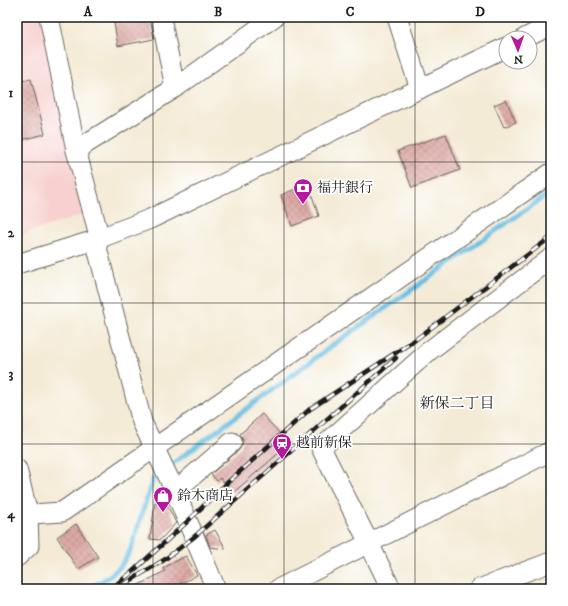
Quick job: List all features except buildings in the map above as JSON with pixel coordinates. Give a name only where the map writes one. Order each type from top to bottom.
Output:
[{"type":"street","points":[[49,17],[76,150],[142,422],[175,491],[216,589]]},
{"type":"street","points":[[161,17],[175,88]]},
{"type":"street","points":[[76,150],[175,88],[274,17]]},
{"type":"street","points":[[397,17],[420,89]]},
{"type":"street","points":[[538,32],[551,25]]},
{"type":"street","points":[[17,264],[98,240],[128,228],[198,196],[498,51]]},
{"type":"street","points":[[23,514],[62,512],[551,173]]},
{"type":"street","points":[[391,589],[321,448],[429,350],[551,258]]},
{"type":"street","points":[[175,491],[232,442]]},
{"type":"street","points":[[278,589],[369,543],[550,456]]},
{"type":"street","points":[[17,469],[29,546],[17,557]]},
{"type":"street","points":[[479,589],[551,562]]},
{"type":"shaded area","points":[[17,17],[44,17],[86,214],[17,236]]},
{"type":"waterway","points":[[172,464],[333,345],[551,192]]},
{"type":"waterway","points":[[87,589],[109,577],[121,566],[130,551],[153,479]]},
{"type":"railway","points":[[110,589],[131,573],[227,483],[310,409],[415,340],[551,237]]},
{"type":"railway","points":[[123,585],[164,560],[194,537],[396,358]]},
{"type":"place","name":"福井銀行","points":[[303,205]]},
{"type":"place","name":"越前新保","points":[[282,460]]},
{"type":"place","name":"鈴木商店","points":[[163,513]]},
{"type":"district","name":"新保二丁目","points":[[457,403]]}]
